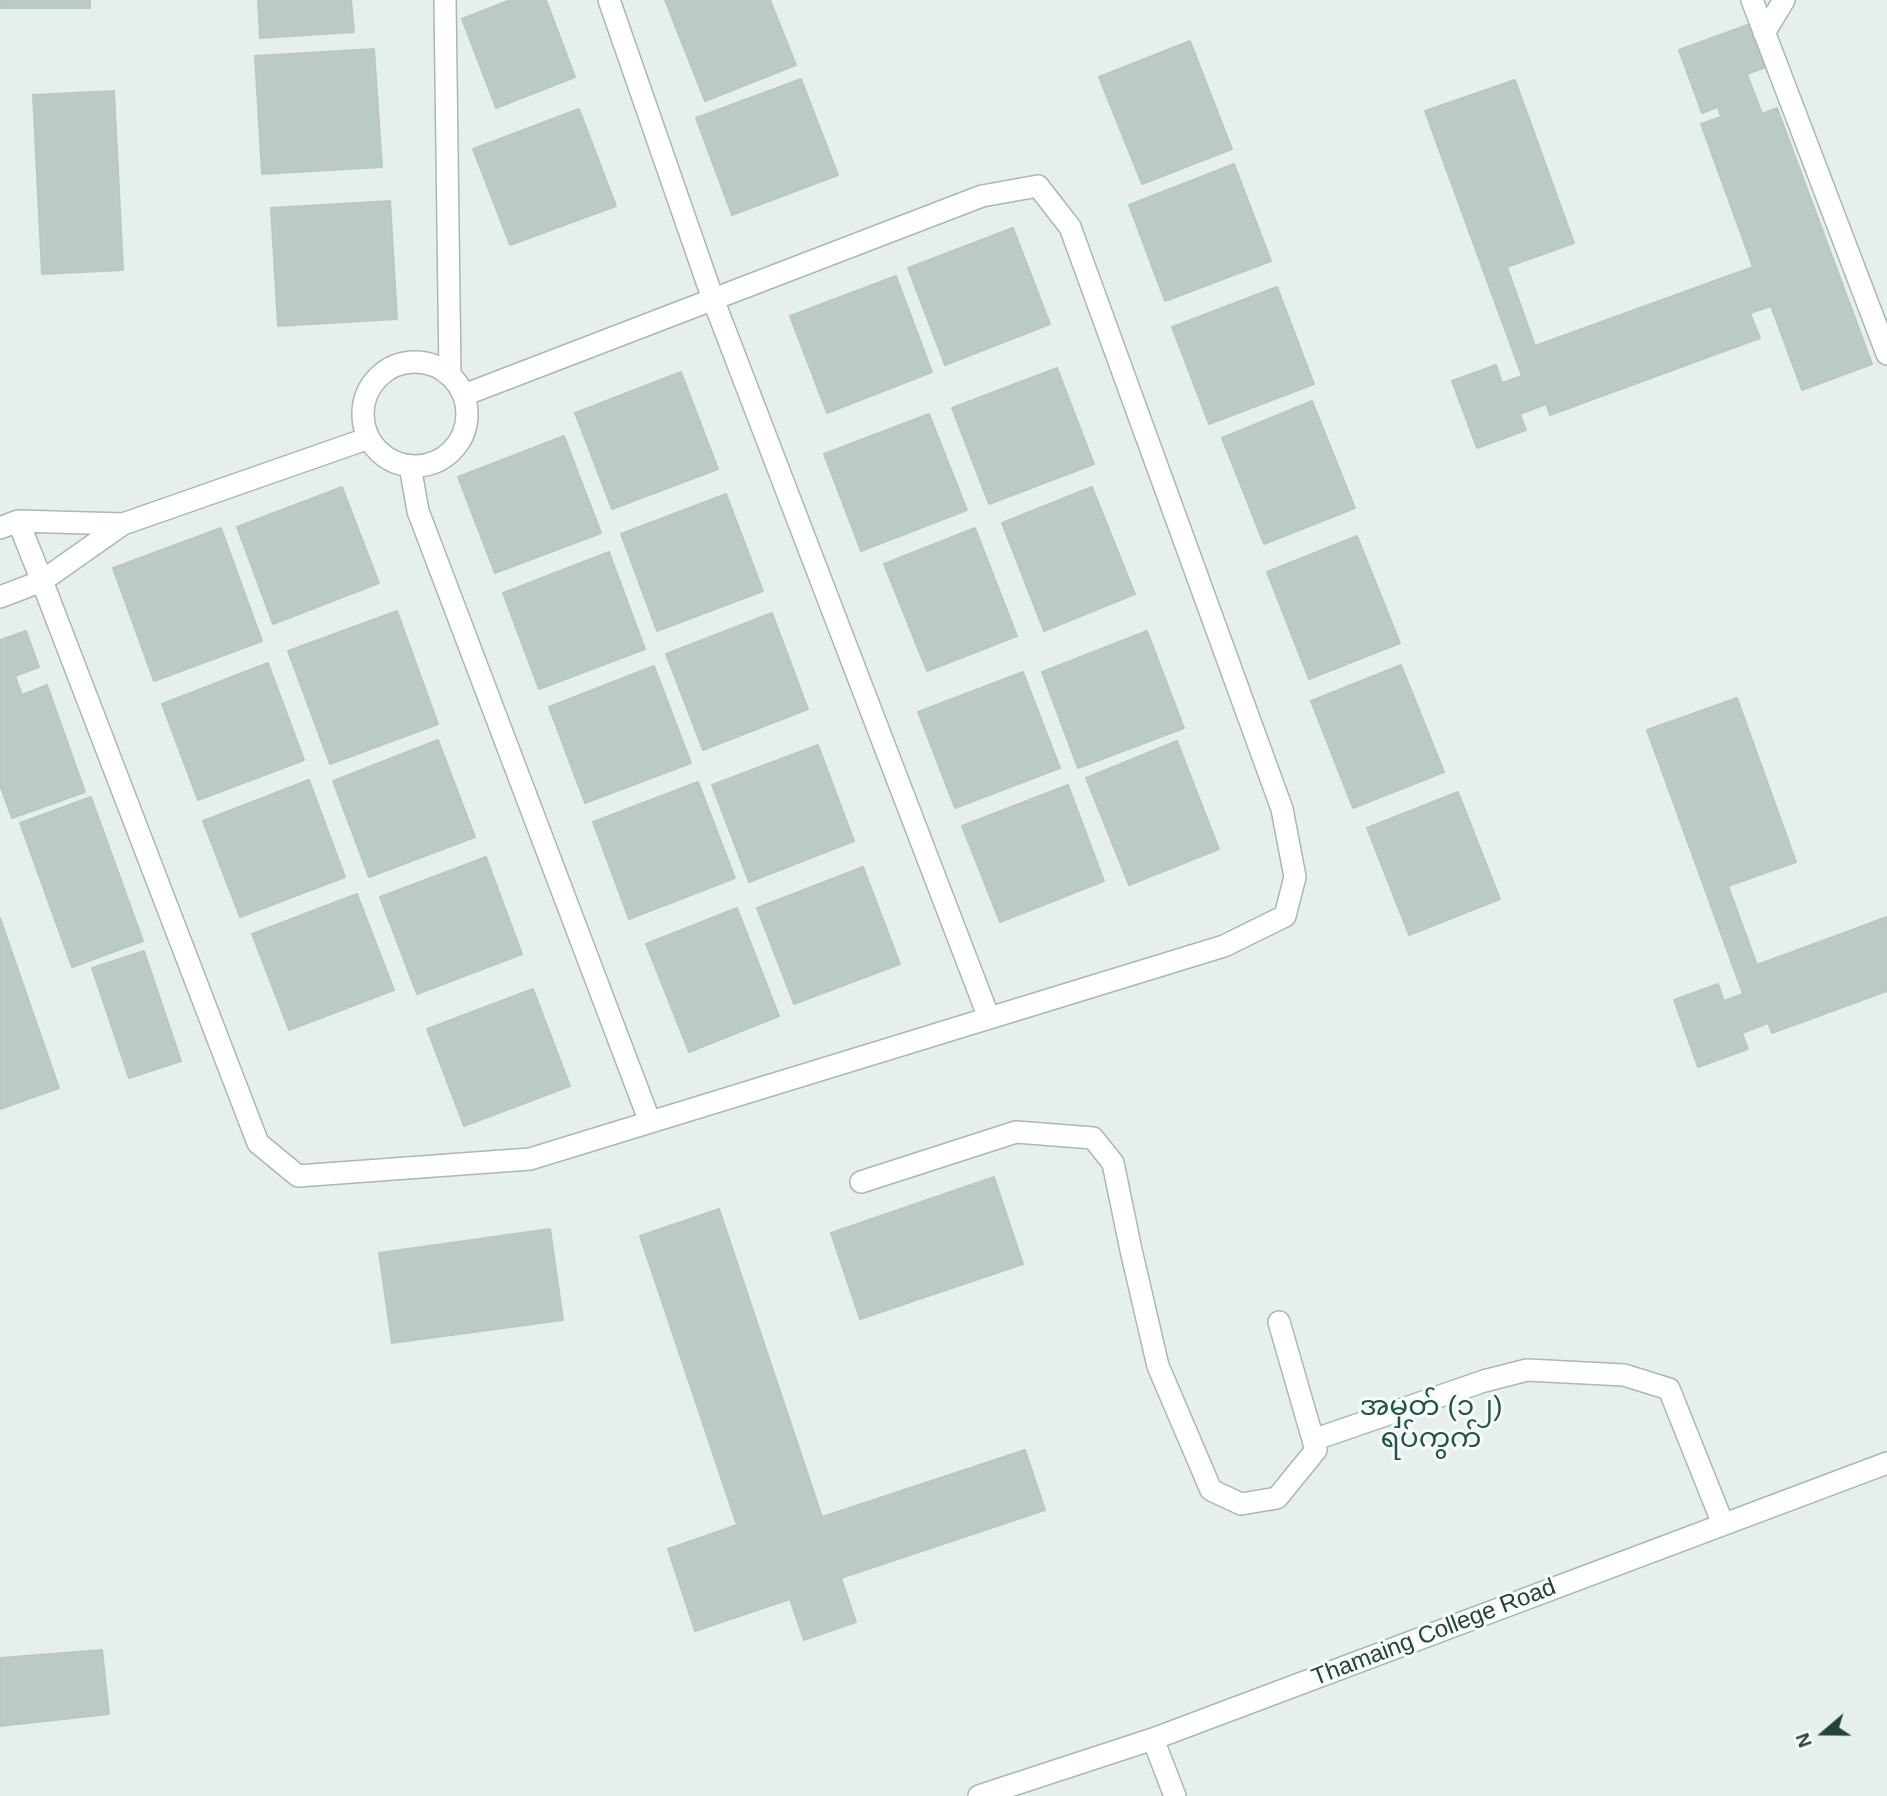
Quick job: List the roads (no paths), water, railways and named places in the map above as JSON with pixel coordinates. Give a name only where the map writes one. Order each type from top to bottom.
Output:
[{"type":"street","points":[[445,0],[450,375]]},
{"type":"street","points":[[609,0],[713,299],[989,1018]]},
{"type":"street","points":[[1752,0],[1887,354]]},
{"type":"street","points":[[1764,33],[1784,0]]},
{"type":"street","points":[[9,525],[42,581],[258,1143],[298,1176],[530,1159],[1224,946],[1285,916],[1295,877],[1282,809],[1070,227],[1038,186],[982,196],[464,395]]},
{"type":"street","points":[[417,362],[435,366],[450,375],[464,395],[467,412],[465,430],[457,446],[444,458],[428,465],[410,467],[393,462],[379,452],[369,438],[363,421],[364,402],[371,386],[383,373],[399,364],[417,362]]},
{"type":"street","points":[[0,597],[42,581],[123,524],[369,438]]},
{"type":"street","points":[[410,467],[418,511],[650,1122]]},
{"type":"street","points":[[9,525],[123,524]]},
{"type":"street","points":[[861,1182],[1016,1132],[1093,1138],[1114,1163],[1158,1366],[1211,1490],[1241,1504],[1277,1497],[1316,1450],[1279,1322]]},
{"type":"street","points":[[1313,1440],[1484,1381],[1527,1370],[1624,1376],[1669,1390],[1723,1524]]},
{"type":"street","name":"Thamaing College Road","points":[[979,1796],[1042,1786],[1153,1739],[1887,1463]]},
{"type":"street","points":[[1153,1739],[1175,1796]]},
{"type":"district","name":"အမှတ် (၁၂) ရပ်ကွက်","points":[[1431,1423]]}]
